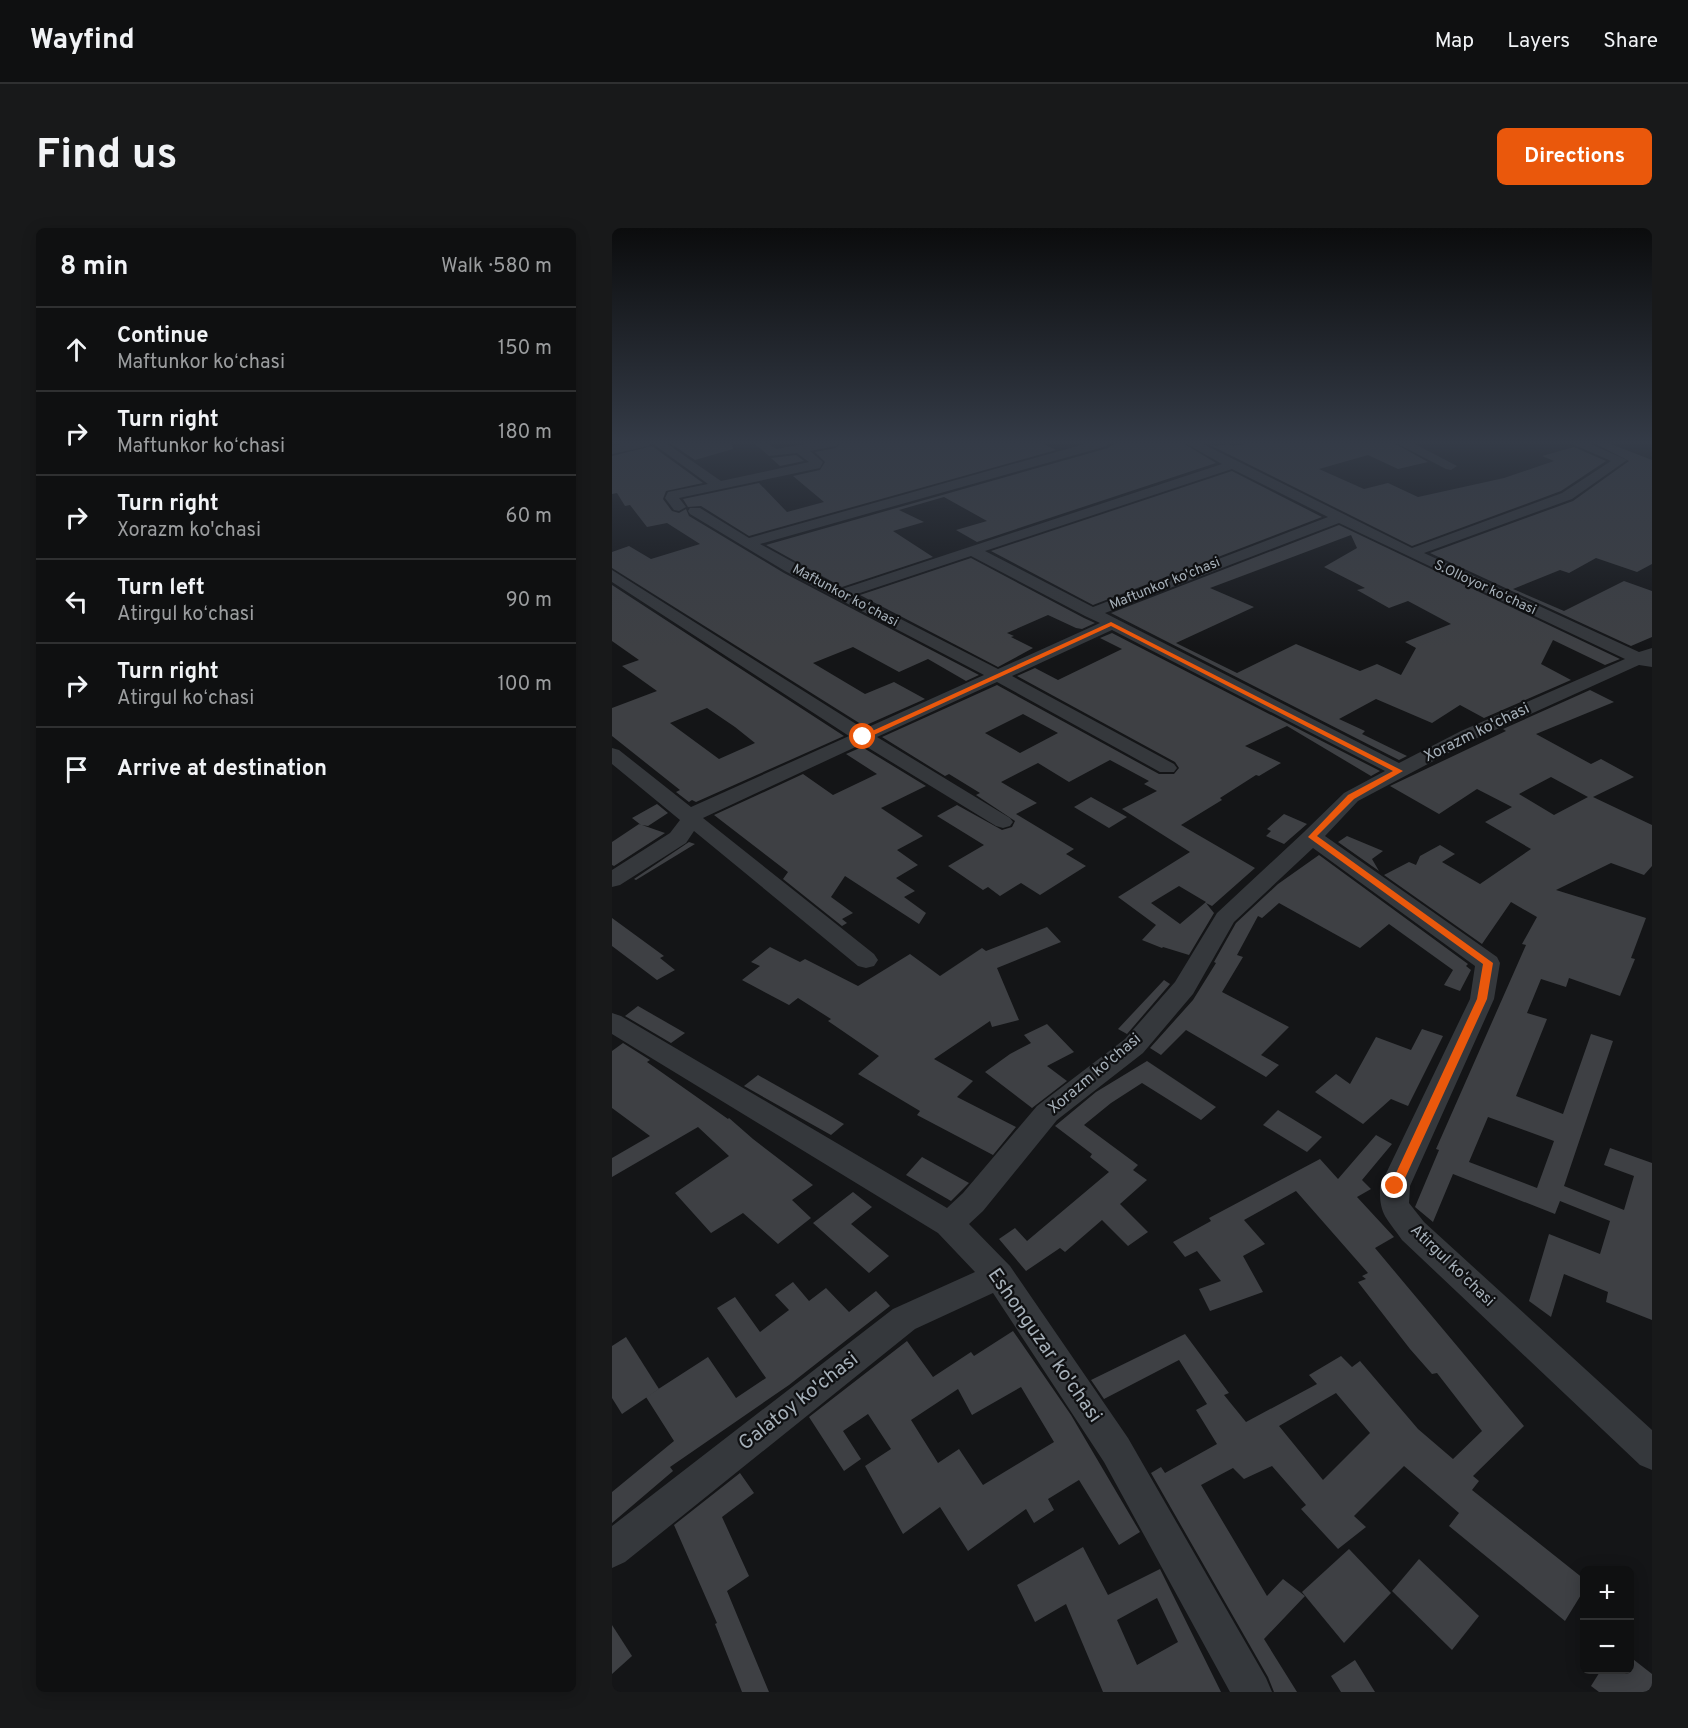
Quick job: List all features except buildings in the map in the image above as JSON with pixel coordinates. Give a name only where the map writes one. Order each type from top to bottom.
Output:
[{"type":"street","name":"Maftunkor koʻchasi","points":[[691,511],[1167,768]]},
{"type":"street","points":[[746,543],[859,511]]},
{"type":"street","points":[[841,594],[1092,511]]},
{"type":"street","name":"S.Olloyor koʻchasi","points":[[1330,511],[1411,553],[1648,659]]},
{"type":"street","points":[[1411,553],[1525,511]]},
{"type":"street","name":"Maftunkor ko'chasi","points":[[1091,613],[1341,517]]},
{"type":"street","points":[[973,551],[1399,771]]},
{"type":"street","points":[[612,576],[863,737],[1003,822]]},
{"type":"street","points":[[612,880],[678,838],[690,818],[697,812],[1111,624]]},
{"type":"street","name":"Xorazm ko'chasi","points":[[948,1224],[973,1202],[1047,1113],[1134,1046],[1184,988],[1225,918],[1312,837],[1351,797],[1468,735],[1634,661],[1648,659]]},
{"type":"street","points":[[617,764],[690,818],[866,960]]},
{"type":"street","name":"Atirgul koʻchasi","points":[[1312,837],[1488,963],[1482,999],[1395,1186],[1394,1206],[1413,1231],[1652,1453]]},
{"type":"street","name":"Eshonguzar ko'chasi","points":[[612,1022],[948,1224],[999,1276],[1116,1450],[1252,1692]]},
{"type":"street","name":"Galatoy ko'chasi","points":[[612,1549],[904,1319],[999,1276]]},
{"type":"route","points":[[863,737],[1111,624],[1399,771],[1351,797],[1312,837],[1488,963],[1482,999],[1395,1186]]}]
